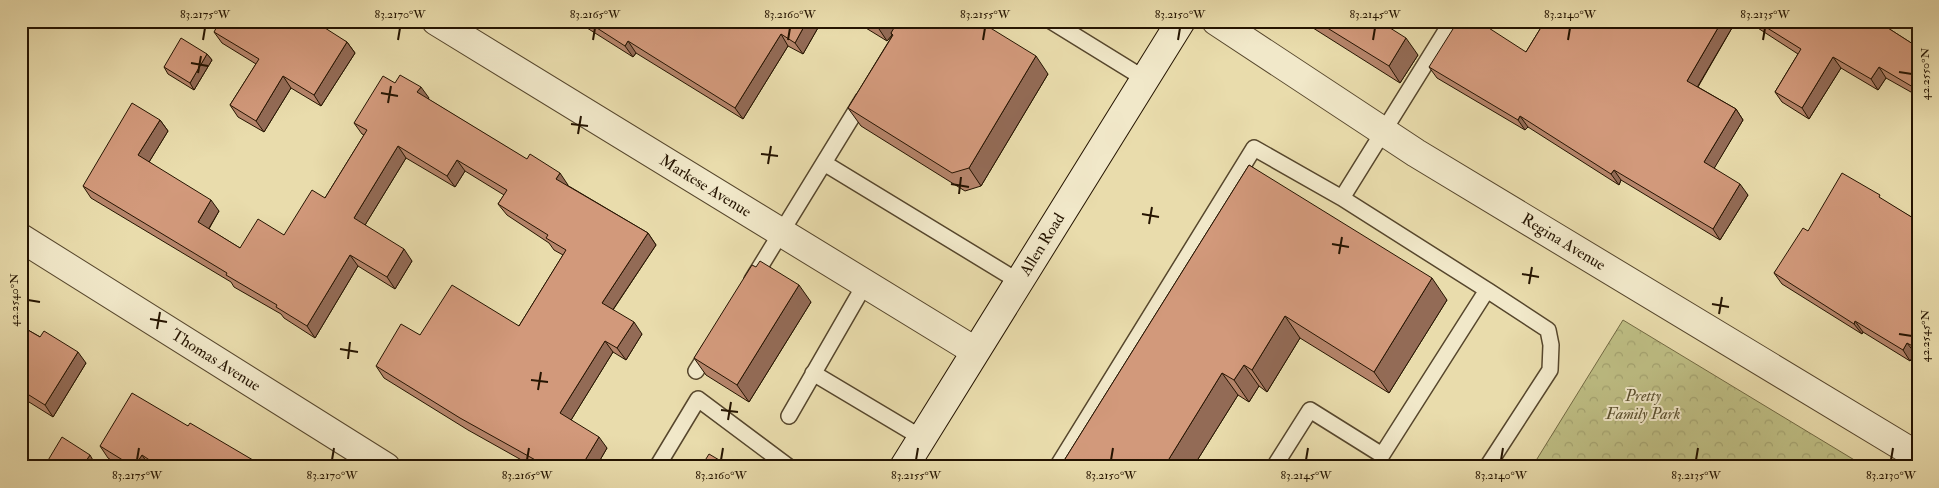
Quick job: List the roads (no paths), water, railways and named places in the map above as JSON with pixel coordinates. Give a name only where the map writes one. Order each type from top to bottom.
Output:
[{"type":"street","name":"Markese Avenue","points":[[436,21],[975,351]]},
{"type":"street","name":"Allen Road","points":[[904,467],[1181,21]]},
{"type":"street","name":"Regina Avenue","points":[[1216,21],[1416,154],[1918,456]]},
{"type":"street","name":"Thomas Avenue","points":[[21,238],[386,467]]},
{"type":"lane","points":[[1051,21],[1145,79]]},
{"type":"lane","points":[[1342,198],[1452,21]]},
{"type":"lane","points":[[747,289],[870,88]]},
{"type":"lane","points":[[1057,467],[1254,148],[1342,198],[1548,330],[1551,345],[1550,370],[1487,467]]},
{"type":"lane","points":[[824,163],[1018,281]]},
{"type":"lane","points":[[788,416],[865,284]]},
{"type":"lane","points":[[1274,467],[1310,410],[1378,461],[1487,290]]},
{"type":"lane","points":[[696,371],[716,338]]},
{"type":"lane","points":[[813,374],[922,438]]},
{"type":"lane","points":[[657,467],[698,399],[789,467]]},
{"type":"park label","name":"Pretty Family Park","points":[[1643,405]]}]
